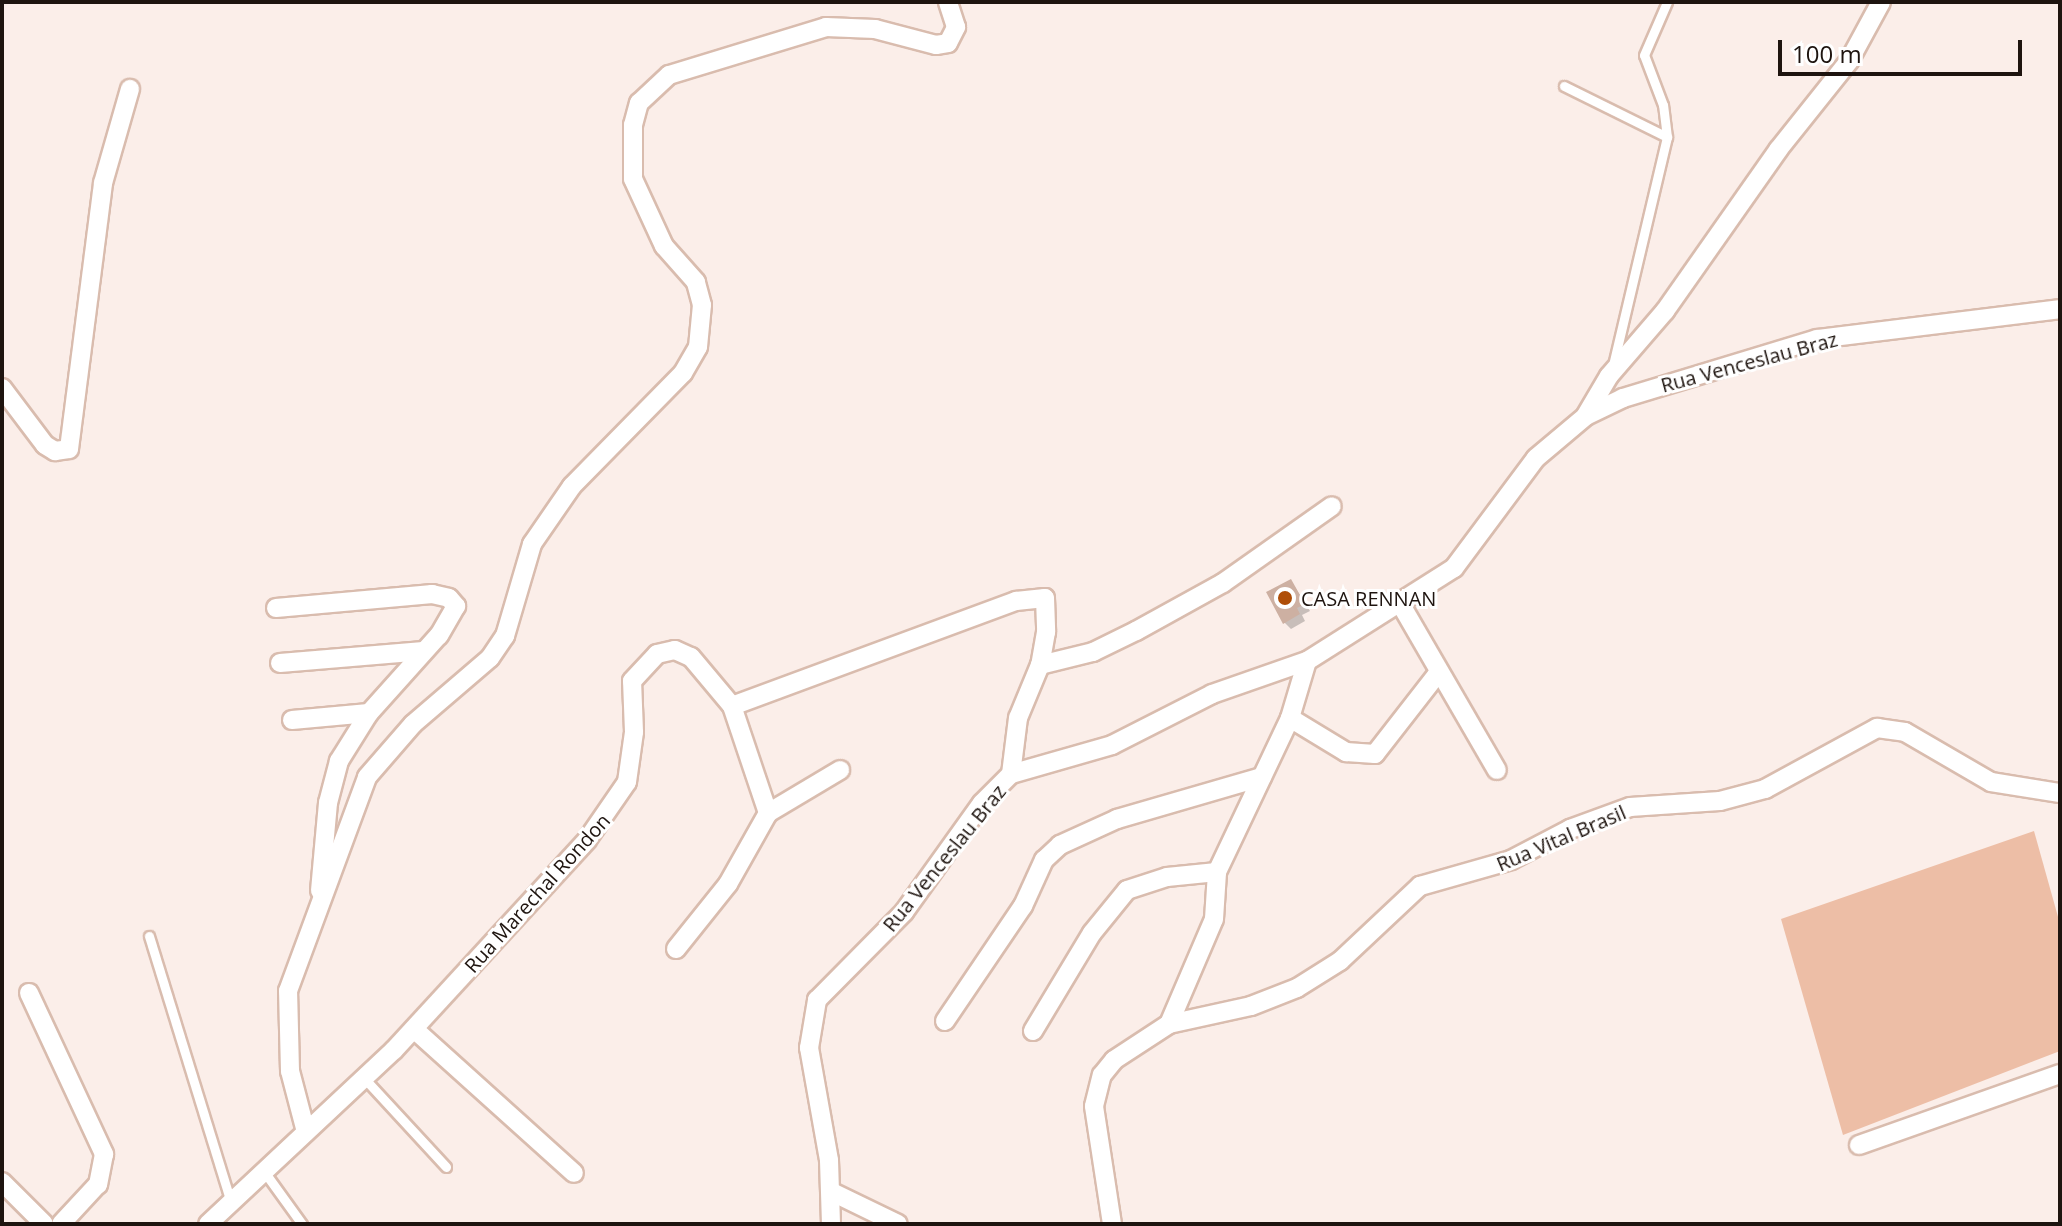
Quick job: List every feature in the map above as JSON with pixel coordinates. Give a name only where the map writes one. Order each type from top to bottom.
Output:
[{"type":"street","points":[[306,1132],[290,1071],[288,991],[367,777],[413,724],[490,658],[505,636],[532,544],[572,486],[683,373],[698,347],[702,305],[696,282],[664,246],[633,179],[633,125],[639,103],[669,75],[826,27],[875,29],[936,45],[948,43],[956,27],[948,2]]},
{"type":"street","name":"Rua Venceslau Braz","points":[[1586,416],[1609,376],[1665,311],[1778,150],[1849,61],[1881,2]]},
{"type":"street","points":[[2,388],[45,445],[55,451],[69,449],[103,183],[130,89]]},
{"type":"street","name":"Rua Venceslau Braz","points":[[831,1224],[832,1192],[809,1048],[817,1000],[904,912],[982,803],[1011,774],[1112,745],[1212,694],[1307,661],[1454,568],[1536,458],[1586,416],[1623,398],[1817,339],[2060,309]]},
{"type":"street","points":[[1040,665],[1093,652],[1136,631],[1223,583],[1332,506]]},
{"type":"street","points":[[276,608],[432,594],[449,598],[456,611],[369,713],[339,761],[328,803],[319,905]]},
{"type":"street","points":[[768,813],[732,706],[1035,595],[1045,598],[1049,609],[1040,665],[1018,718],[1011,774]]},
{"type":"street","points":[[1400,603],[1497,770]]},
{"type":"street","name":"Rua Marechal Rondon","points":[[208,1224],[414,1029],[614,805],[627,782],[631,758],[632,681],[643,665],[657,654],[675,650],[691,657],[732,706]]},
{"type":"street","points":[[280,663],[423,651]]},
{"type":"street","points":[[1169,1024],[1210,932],[1217,872],[1290,718],[1307,661]]},
{"type":"street","points":[[1290,718],[1346,752],[1375,754],[1438,673]]},
{"type":"street","points":[[292,720],[369,713]]},
{"type":"street","name":"Rua Vital Brasil","points":[[1112,1224],[1094,1121],[1096,1090],[1114,1060],[1169,1024],[1251,1006],[1297,988],[1340,961],[1420,886],[1511,860],[1570,829],[1630,807],[1720,801],[1765,789],[1877,728],[1905,732],[1991,782],[2060,793]]},
{"type":"street","points":[[676,949],[728,884],[768,813],[840,770]]},
{"type":"street","points":[[945,1021],[1023,906],[1044,860],[1060,845],[1117,819],[1216,793],[1262,777]]},
{"type":"street","points":[[1216,793],[1244,818]]},
{"type":"street","points":[[1033,1031],[1092,933],[1127,890],[1167,877],[1217,872]]},
{"type":"street","points":[[29,993],[104,1154],[98,1184],[61,1224]]},
{"type":"street","points":[[414,1029],[574,1173]]},
{"type":"street","points":[[1859,1145],[2060,1074]]},
{"type":"street","points":[[2,1182],[44,1224]]},
{"type":"street","points":[[832,1192],[898,1224]]},
{"type":"lane","name":"Rua Venceslau Braz","points":[[1609,376],[1629,317],[1667,137],[1663,105],[1644,55],[1667,2]]},
{"type":"lane","points":[[1564,86],[1667,137]]},
{"type":"lane","points":[[149,936],[231,1202]]},
{"type":"lane","points":[[364,1078],[446,1167]]},
{"type":"lane","points":[[263,1170],[302,1224]]},
{"type":"shaded area","points":[[2034,831],[2060,924],[2060,1051],[1843,1135],[1781,919]]},
{"type":"building","name":"CASA RENNAN","points":[[1291,579],[1305,604],[1297,608],[1300,614],[1283,624],[1266,592]]},
{"type":"place","name":"CASA RENNAN","points":[[1285,598]]}]
